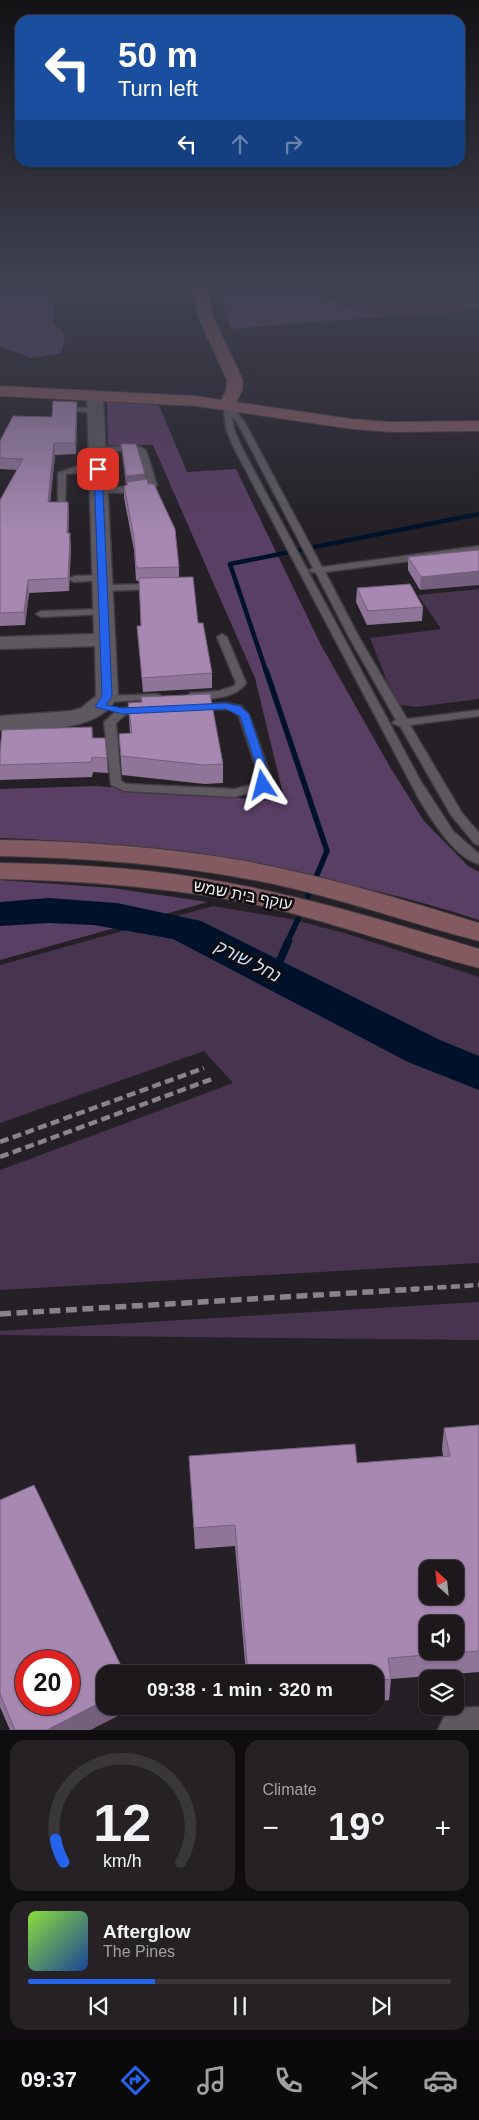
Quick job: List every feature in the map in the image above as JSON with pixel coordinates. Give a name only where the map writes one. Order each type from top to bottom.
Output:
[{"type":"main road","points":[[226,405],[234,391],[235,380],[230,368]]},
{"type":"main road","points":[[0,390],[95,403],[226,405],[352,424],[391,427],[479,426]]},
{"type":"main road","name":"עוקף בית שמש","points":[[0,848],[110,852],[212,864],[359,895],[479,932]]},
{"type":"main road","name":"עוקף בית שמש","points":[[0,871],[102,875],[201,886],[344,918],[479,959]]},
{"type":"street","points":[[0,723],[100,711],[105,640],[95,403]]},
{"type":"street","points":[[0,643],[105,640]]},
{"type":"street","points":[[460,1730],[479,1729]]},
{"type":"lane","points":[[56,409],[95,403]]},
{"type":"lane","points":[[226,405],[240,421],[355,639],[403,722],[458,815],[479,840]]},
{"type":"lane","points":[[226,405],[230,429],[238,448],[305,572],[352,668],[429,805],[450,835],[468,854],[479,860]]},
{"type":"lane","points":[[97,449],[138,448],[142,450],[153,485],[140,489],[99,491]]},
{"type":"lane","points":[[61,505],[62,474],[77,469],[98,469]]},
{"type":"lane","points":[[305,572],[479,549]]},
{"type":"lane","points":[[74,579],[103,583],[170,586]]},
{"type":"lane","points":[[41,614],[104,612]]},
{"type":"lane","points":[[182,696],[220,694],[238,688],[241,683],[222,638]]},
{"type":"lane","points":[[100,711],[163,696]]},
{"type":"lane","points":[[226,706],[236,708],[244,714],[265,777],[263,785],[235,793],[124,787],[115,783],[110,722],[100,711],[226,706]]},
{"type":"lane","points":[[385,724],[479,712]]},
{"type":"shaded area","points":[[107,402],[158,403],[187,472],[236,469],[321,645],[390,767],[424,821],[468,866],[479,872],[479,920],[382,892],[249,865],[108,846],[0,838],[0,789],[96,786],[285,802],[255,678],[153,445],[108,445]]},
{"type":"shaded area","points":[[479,589],[479,699],[416,707],[396,704],[370,638],[441,629],[418,595]]},
{"type":"shaded area","points":[[0,880],[112,888],[208,902],[0,960]]},
{"type":"shaded area","points":[[213,906],[291,919],[348,934],[479,977],[479,1263],[0,1290],[0,1170],[233,1083],[204,1051],[0,1123],[0,965]]},
{"type":"shaded area","points":[[479,1302],[479,1340],[0,1335],[0,1331]]},
{"type":"building","points":[[53,401],[77,402],[75,443],[54,443],[48,502],[68,502],[67,533],[70,533],[68,578],[28,580],[24,612],[0,613],[0,500],[23,459],[0,458],[0,441],[13,416],[52,417]]},
{"type":"building","points":[[121,444],[136,444],[145,474],[126,476]]},
{"type":"building","points":[[147,479],[148,484],[154,484],[175,529],[179,567],[139,568],[136,566],[134,537],[124,486],[127,485],[127,482]]},
{"type":"building","points":[[479,550],[479,571],[421,577],[408,557]]},
{"type":"building","points":[[193,577],[198,623],[203,623],[212,673],[142,678],[137,626],[141,626],[139,578]]},
{"type":"building","points":[[410,584],[423,607],[368,611],[357,588]]},
{"type":"building","points":[[210,694],[223,764],[204,765],[121,756],[119,734],[132,733],[128,703],[142,702],[141,697]]},
{"type":"building","points":[[92,727],[92,738],[105,738],[107,758],[92,757],[91,762],[0,765],[2,730]]},
{"type":"building","points":[[479,1425],[479,1651],[464,1652],[464,1615],[419,1615],[419,1656],[388,1658],[391,1679],[384,1680],[384,1665],[247,1665],[235,1525],[194,1528],[189,1456],[355,1444],[357,1463],[450,1456],[444,1428]]},
{"type":"building","points":[[34,1485],[121,1665],[96,1665],[96,1705],[80,1713],[80,1650],[15,1650],[15,1715],[76,1715],[47,1730],[15,1730],[0,1694],[0,1500]]},
{"type":"waterway","points":[[266,671],[230,564],[479,514]]},
{"type":"waterway","points":[[266,670],[327,851],[308,896]]},
{"type":"waterway","name":"נחל שורק","points":[[0,914],[49,911],[94,912],[140,919],[187,930],[424,1051],[479,1074]]},
{"type":"waterway","points":[[287,943],[298,919]]},
{"type":"waterway","points":[[274,974],[288,942]]},
{"type":"railway","points":[[0,1142],[204,1068]]},
{"type":"railway","points":[[0,1157],[212,1079]]},
{"type":"railway","points":[[397,1290],[479,1285]]},
{"type":"railway","points":[[0,1314],[418,1289]]},
{"type":"route","points":[[98,469],[107,696],[105,702],[100,707],[123,711],[226,706],[236,708],[244,714],[265,777],[263,785]]}]
